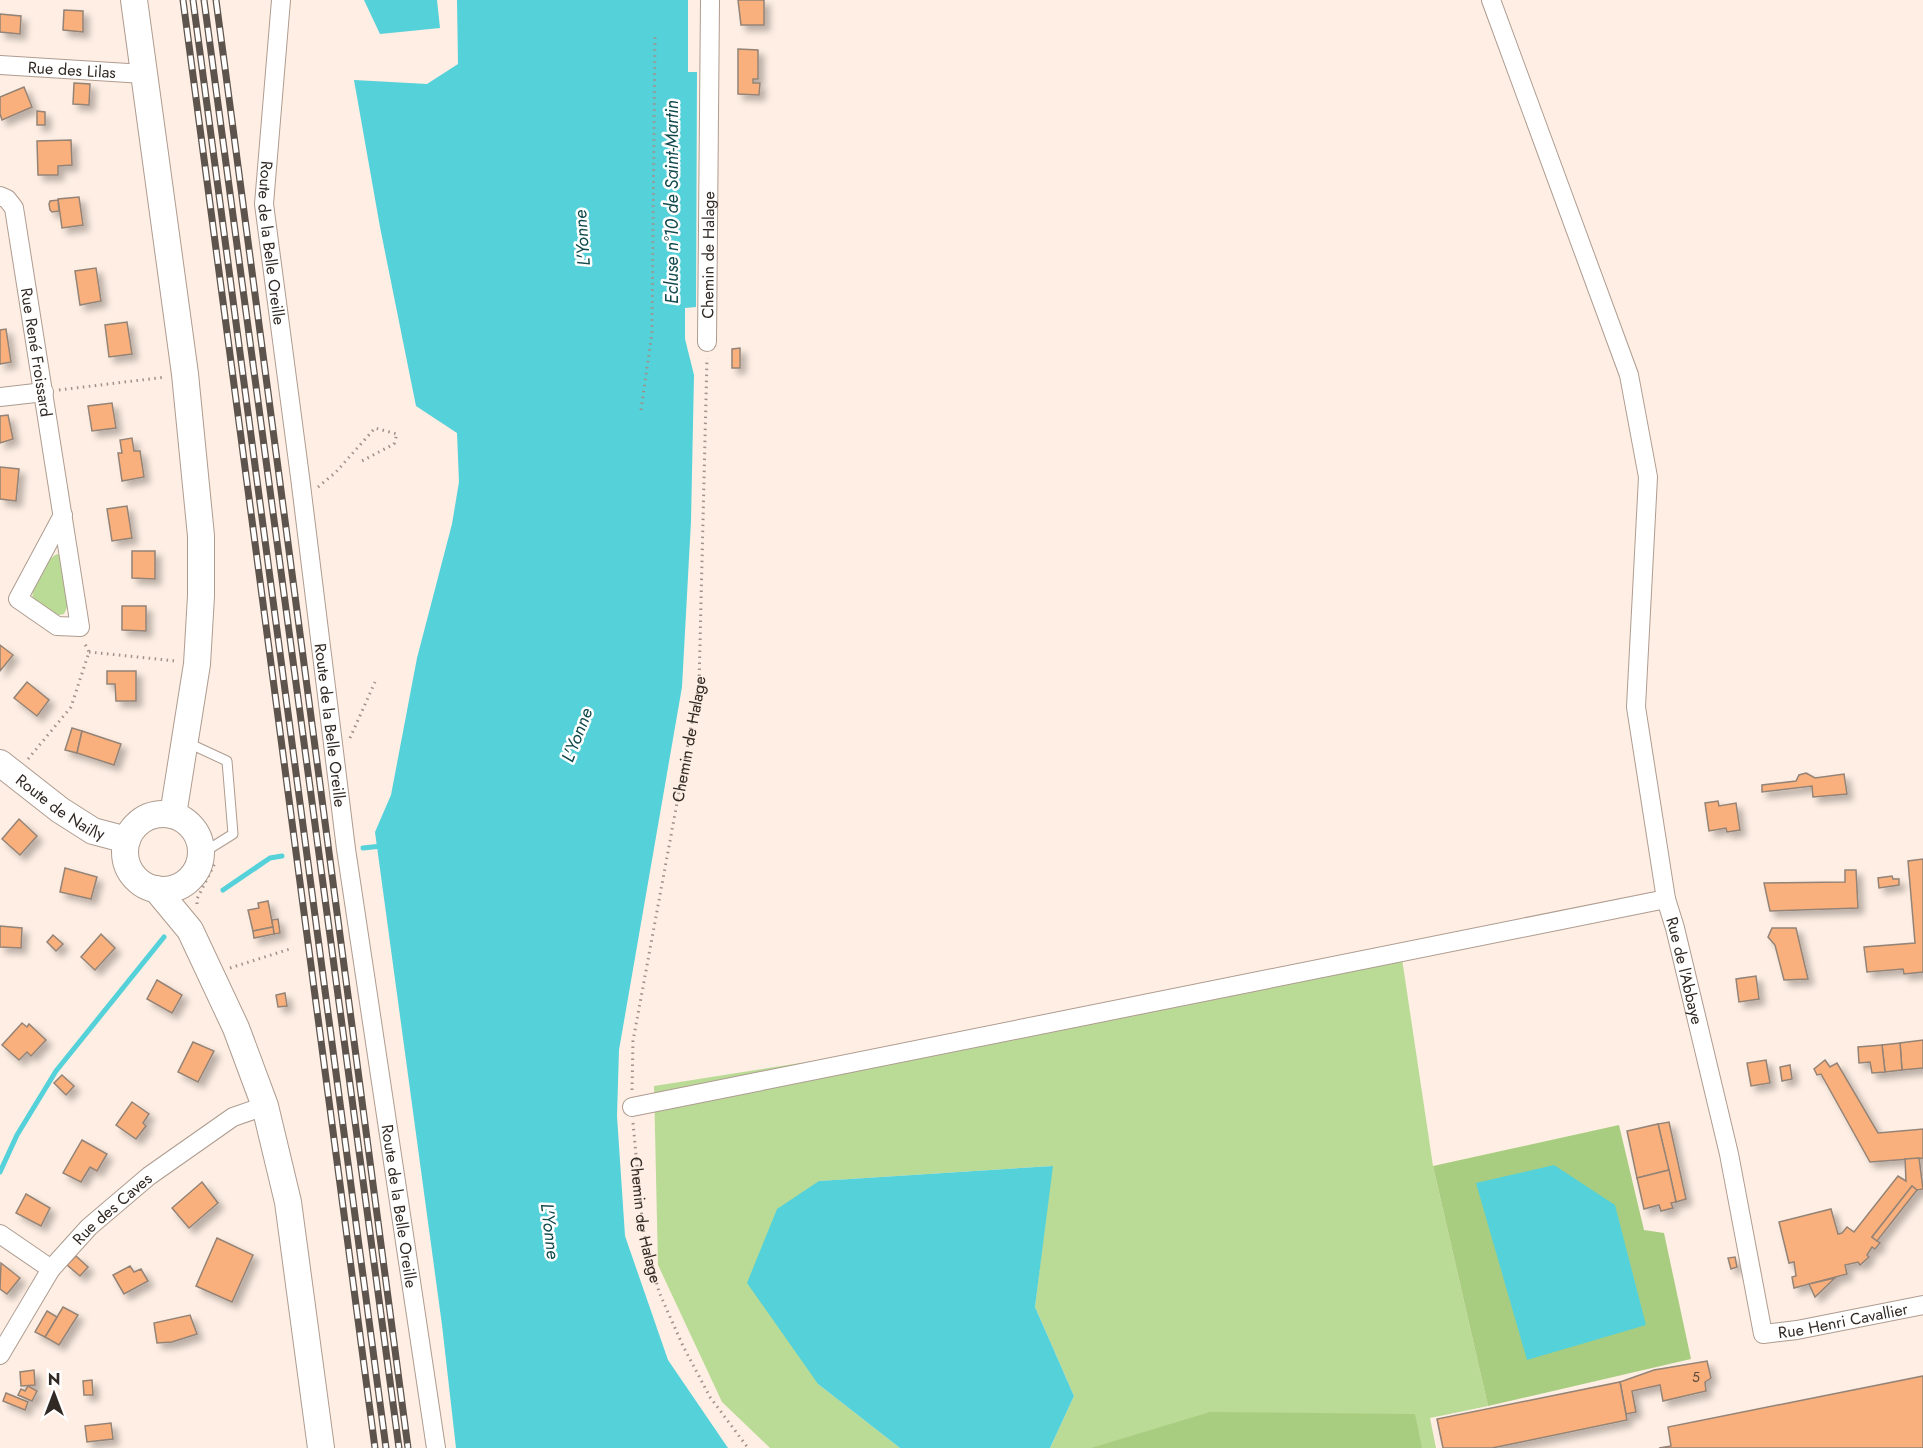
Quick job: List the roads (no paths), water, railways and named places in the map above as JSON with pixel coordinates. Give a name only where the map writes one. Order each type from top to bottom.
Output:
[{"type":"main road","points":[[134,0],[185,374],[201,536],[201,596],[197,664],[174,815]]},
{"type":"main road","name":"Route de Nailly","points":[[8,769],[60,810],[93,831],[127,840]]},
{"type":"main road","points":[[190,930],[188,894],[191,878],[200,863],[201,854],[200,841],[194,830],[174,815],[162,814],[151,816],[132,830],[127,840],[125,853],[128,866],[134,876],[144,885],[156,889],[175,887],[191,878]]},
{"type":"main road","points":[[156,889],[190,930],[236,1028],[265,1106],[288,1202],[321,1448]]},
{"type":"street","name":"Route de la Belle Oreille","points":[[281,0],[264,204],[346,849],[436,1448]]},
{"type":"street","name":"Chemin de Halage","points":[[707,342],[711,0]]},
{"type":"street","name":"Rue de l'Abbaye","points":[[1491,0],[1629,375],[1648,477],[1636,707],[1666,899],[1730,1154],[1763,1334]]},
{"type":"street","name":"Rue des Lilas","points":[[0,65],[144,74]]},
{"type":"street","name":"Rue René Froissard","points":[[0,196],[7,199],[14,208],[44,392],[63,515],[80,627],[57,626],[18,599],[63,515]]},
{"type":"street","points":[[0,397],[44,392]]},
{"type":"street","points":[[632,1107],[1666,899]]},
{"type":"street","name":"Rue des Caves","points":[[0,1355],[51,1269],[88,1227],[149,1176],[233,1117],[265,1106]]},
{"type":"street","points":[[0,1234],[51,1269]]},
{"type":"street","name":"Rue Henri Cavallier","points":[[1763,1334],[1797,1330],[1923,1305]]},
{"type":"lane","points":[[186,742],[227,761],[233,834],[201,854]]},
{"type":"water","points":[[364,0],[437,0],[440,28],[380,34]]},
{"type":"water","points":[[457,0],[688,0],[688,72],[697,72],[696,307],[685,308],[685,339],[694,375],[691,521],[682,687],[619,1050],[617,1116],[625,1236],[668,1360],[728,1448],[456,1448],[442,1325],[375,832],[391,795],[417,658],[452,524],[459,482],[457,433],[416,406],[380,227],[354,80],[427,84],[458,64]]},
{"type":"water","points":[[1554,1165],[1615,1205],[1646,1325],[1527,1360],[1476,1183]]},
{"type":"water","points":[[1053,1166],[1035,1307],[1074,1396],[1050,1448],[900,1448],[818,1384],[747,1283],[777,1209],[819,1181]]},
{"type":"waterway","points":[[363,848],[382,846]]},
{"type":"waterway","points":[[223,890],[270,858],[282,856]]},
{"type":"waterway","points":[[0,1172],[17,1135],[56,1071],[164,937]]},
{"type":"railway","points":[[183,0],[375,1448]]},
{"type":"railway","points":[[193,0],[386,1448]]},
{"type":"railway","points":[[204,0],[399,1448]]},
{"type":"railway","points":[[216,0],[408,1448]]},
{"type":"water label","name":"Ecluse n°10 de Saint-Martin","points":[[672,202]]},
{"type":"water label","name":"L'Yonne","points":[[582,238]]},
{"type":"water label","name":"L'Yonne","points":[[577,735]]},
{"type":"water label","name":"L'Yonne","points":[[550,1231]]}]
